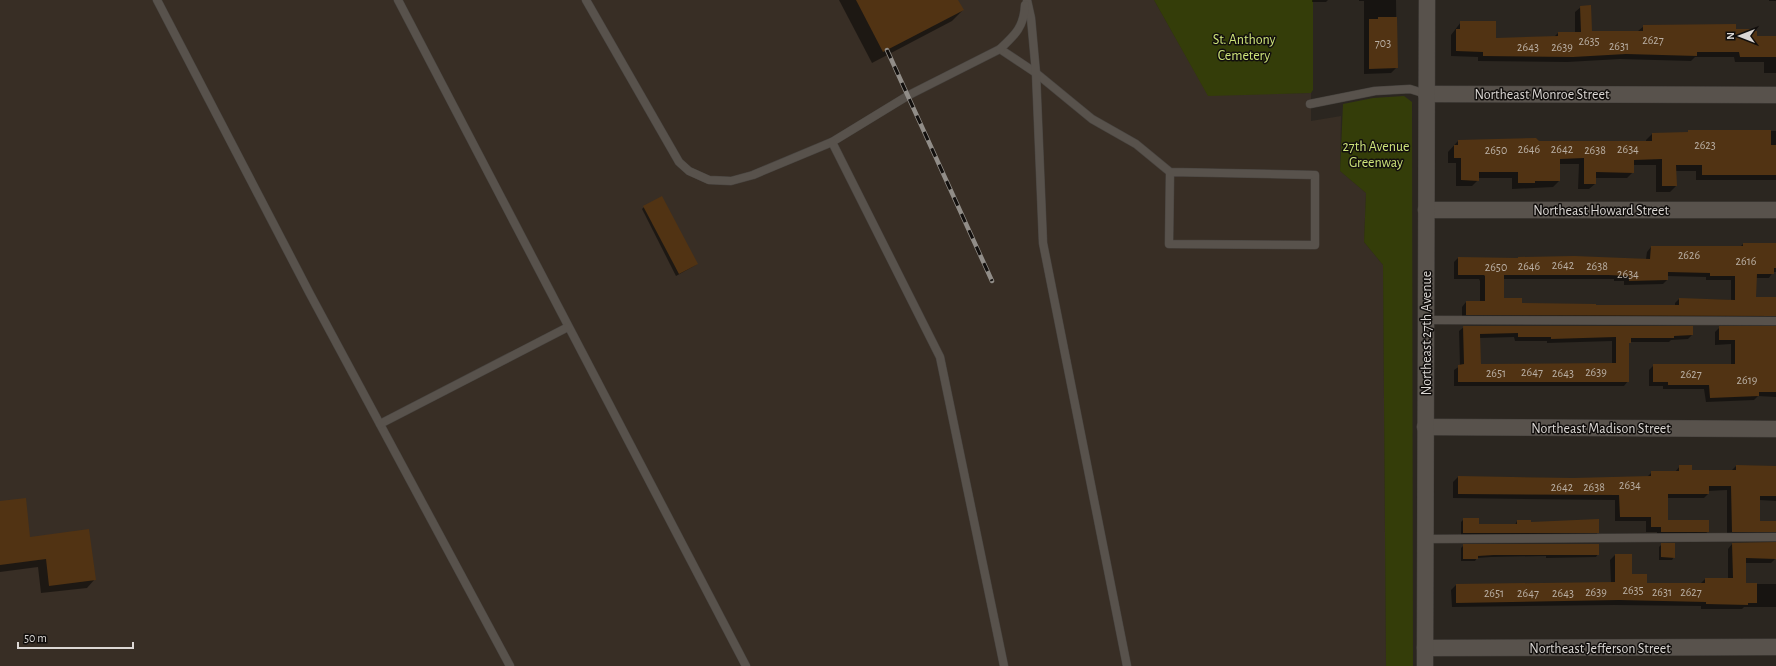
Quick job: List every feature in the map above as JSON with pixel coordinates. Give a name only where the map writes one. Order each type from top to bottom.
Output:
[{"type":"street","name":"Northeast 27th Avenue","points":[[1425,666],[1427,0]]},
{"type":"street","name":"Northeast Monroe Street","points":[[1426,94],[1776,95]]},
{"type":"street","name":"Northeast Howard Street","points":[[1426,210],[1776,210]]},
{"type":"street","name":"Northeast Madison Street","points":[[1426,427],[1776,428]]},
{"type":"street","name":"Northeast Jefferson Street","points":[[1425,648],[1776,647]]},
{"type":"lane","points":[[157,0],[306,287],[510,666]]},
{"type":"lane","points":[[398,0],[746,666]]},
{"type":"lane","points":[[586,0],[679,162],[689,171],[709,180],[731,181],[753,175],[832,142],[908,95],[1000,49],[1015,35],[1025,18],[1026,0]]},
{"type":"lane","points":[[1026,0],[1031,18],[1036,73],[1043,243],[1127,666]]},
{"type":"lane","points":[[1000,49],[1036,73],[1092,119],[1136,144],[1170,172],[1315,175],[1315,245],[1168,244],[1170,172]]},
{"type":"lane","name":"Northeast Monroe Street","points":[[1310,104],[1375,91],[1410,89],[1426,94]]},
{"type":"lane","points":[[832,142],[940,357],[1004,666]]},
{"type":"lane","points":[[1426,320],[1776,320]]},
{"type":"lane","points":[[380,424],[568,327]]},
{"type":"lane","points":[[1425,539],[1776,536]]},
{"type":"shaded area","points":[[0,0],[1154,0],[1208,95],[1311,93],[1311,121],[1341,116],[1340,171],[1366,193],[1364,242],[1383,265],[1386,666],[0,666]]},
{"type":"green space","name":"St. Anthony Cemetery","points":[[1154,0],[1313,0],[1313,90],[1311,93],[1208,96]]},
{"type":"green space","name":"27th Avenue Greenway","points":[[1404,96],[1412,102],[1413,666],[1386,666],[1383,265],[1364,242],[1366,193],[1340,171],[1343,104],[1373,98]]},
{"type":"building","points":[[856,0],[958,0],[964,10],[883,52]]},
{"type":"building","points":[[1591,5],[1592,31],[1643,31],[1643,25],[1736,24],[1736,29],[1755,29],[1755,31],[1757,31],[1757,36],[1776,36],[1776,57],[1740,57],[1739,52],[1697,52],[1697,56],[1626,54],[1573,57],[1483,56],[1483,52],[1456,51],[1456,29],[1460,29],[1460,21],[1496,21],[1496,38],[1558,36],[1558,32],[1581,32],[1580,6]]},
{"type":"building","points":[[1378,17],[1397,17],[1398,68],[1369,69],[1369,19],[1378,19]]},
{"type":"building","points":[[1688,130],[1771,130],[1771,145],[1776,145],[1776,175],[1702,175],[1702,165],[1676,165],[1677,186],[1662,186],[1662,159],[1634,160],[1634,173],[1596,172],[1596,184],[1584,184],[1584,158],[1560,159],[1560,181],[1518,183],[1518,172],[1479,172],[1479,181],[1461,180],[1461,158],[1454,158],[1454,145],[1458,145],[1458,140],[1536,138],[1539,141],[1652,141],[1652,133],[1688,132]]},
{"type":"building","points":[[662,196],[698,264],[679,274],[643,206]]},
{"type":"building","points":[[1743,243],[1776,243],[1776,268],[1774,268],[1774,274],[1757,274],[1756,297],[1776,297],[1776,316],[1466,315],[1466,301],[1485,301],[1485,276],[1458,275],[1458,257],[1518,258],[1574,256],[1650,259],[1651,246],[1743,246]],"holes":[[[1668,272],[1710,273],[1710,276],[1735,276],[1735,300],[1679,298],[1679,305],[1596,305],[1522,303],[1522,298],[1504,298],[1504,275],[1629,276],[1629,281],[1668,280]]]},
{"type":"building","points":[[1463,326],[1693,326],[1693,335],[1674,336],[1674,338],[1631,338],[1631,343],[1629,343],[1629,382],[1458,382],[1458,365],[1464,364]],"holes":[[[1518,333],[1518,337],[1551,337],[1551,339],[1616,337],[1616,363],[1481,364],[1480,334]]]},
{"type":"building","points":[[1719,326],[1776,326],[1776,392],[1759,392],[1759,396],[1710,398],[1709,385],[1668,385],[1668,382],[1653,382],[1653,364],[1735,364],[1735,340],[1719,340]]},
{"type":"building","points":[[1679,465],[1692,465],[1692,470],[1736,470],[1736,465],[1776,466],[1776,496],[1760,496],[1760,521],[1776,521],[1776,532],[1732,532],[1731,486],[1709,486],[1709,494],[1668,494],[1668,520],[1709,520],[1709,532],[1661,532],[1661,527],[1651,527],[1651,517],[1620,517],[1619,495],[1458,494],[1458,476],[1573,478],[1651,476],[1651,471],[1679,471]]},
{"type":"building","points":[[26,498],[30,537],[89,529],[96,580],[49,586],[46,559],[0,565],[0,501]]},
{"type":"building","points":[[1463,518],[1479,518],[1479,524],[1517,524],[1517,520],[1531,520],[1531,522],[1599,519],[1599,533],[1463,533]]},
{"type":"building","points":[[1776,542],[1776,559],[1746,558],[1746,583],[1757,583],[1757,603],[1748,603],[1748,605],[1706,604],[1706,602],[1619,600],[1456,603],[1456,584],[1615,582],[1615,554],[1632,554],[1632,574],[1647,574],[1647,583],[1705,583],[1705,578],[1733,578],[1732,543]]},
{"type":"building","points":[[1661,543],[1675,543],[1675,558],[1661,557]]},
{"type":"building","points":[[1463,544],[1599,544],[1599,555],[1494,555],[1478,556],[1478,559],[1463,559]]},
{"type":"railway","points":[[887,50],[992,281]]}]
